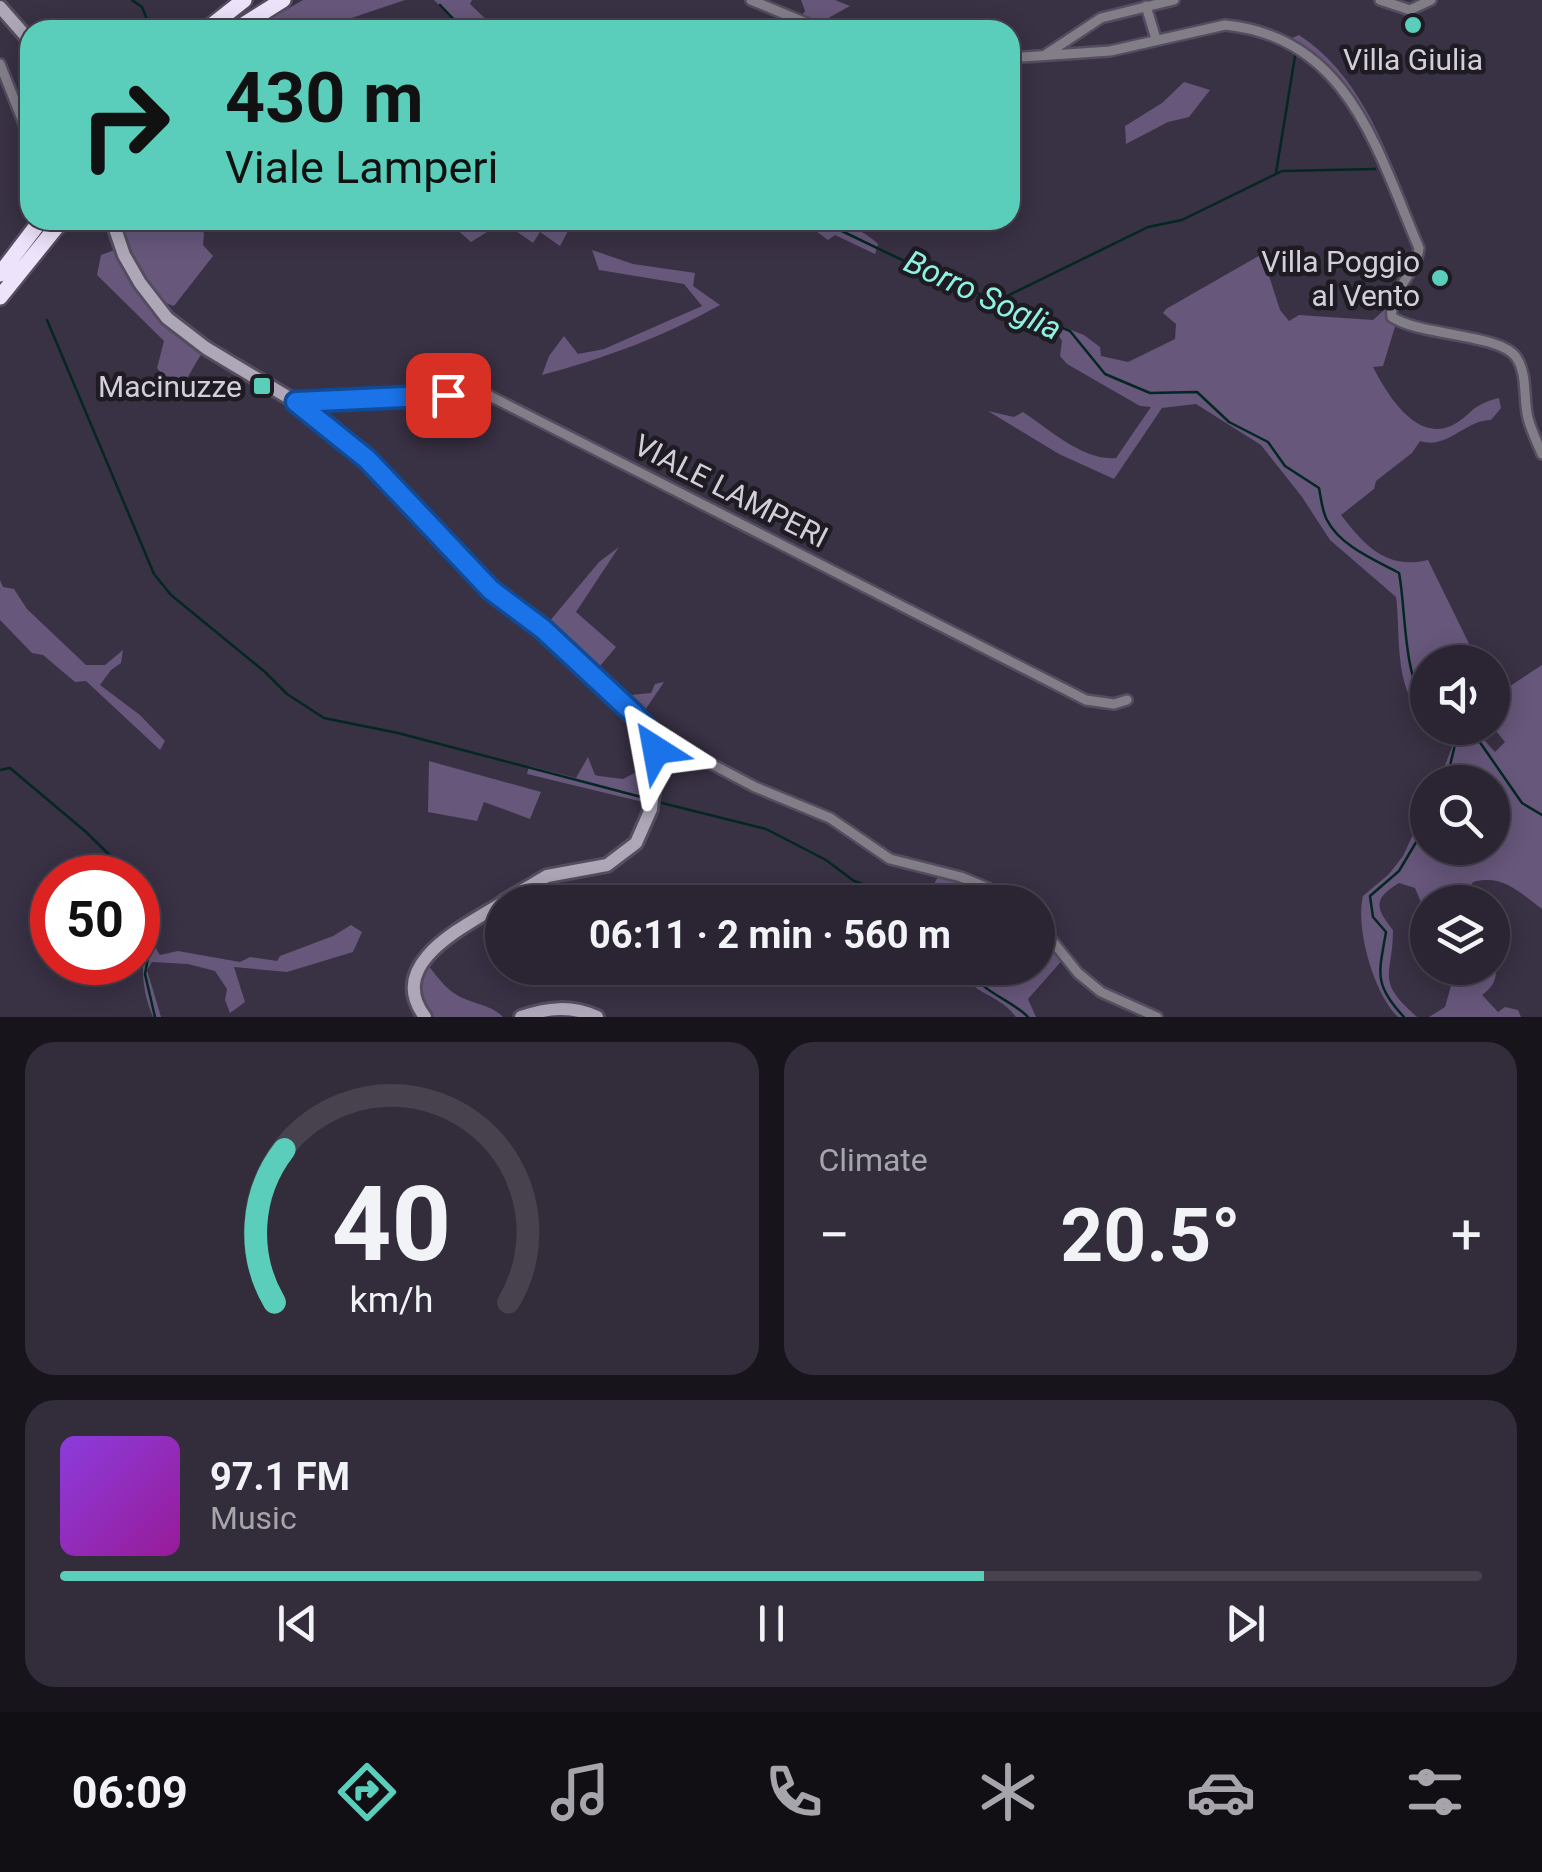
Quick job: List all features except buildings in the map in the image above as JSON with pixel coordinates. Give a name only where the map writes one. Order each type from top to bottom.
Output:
[{"type":"highway","points":[[219,20],[244,0]]},
{"type":"highway","points":[[252,20],[283,0]]},
{"type":"highway","points":[[0,274],[33,230]]},
{"type":"highway","points":[[0,297],[54,230]]},
{"type":"main road","points":[[0,7],[20,29]]},
{"type":"main road","points":[[116,230],[132,269],[166,318],[206,348],[296,402],[367,459],[491,590],[543,629],[640,720],[652,738],[656,763],[652,799],[636,842],[617,860],[594,870],[548,876],[533,885]]},
{"type":"main road","points":[[425,1017],[418,1008],[414,986],[422,962],[440,942],[485,914]]},
{"type":"main road","points":[[521,1017],[569,1008],[597,1017]]},
{"type":"street","points":[[750,0],[799,20]]},
{"type":"street","points":[[1043,56],[1101,18],[1174,0]]},
{"type":"street","points":[[1380,0],[1410,10],[1431,0]]},
{"type":"street","points":[[1146,6],[1156,39]]},
{"type":"street","points":[[1020,57],[1110,50],[1225,24],[1302,50],[1334,78],[1362,117],[1419,248],[1416,263],[1392,303],[1392,317],[1407,325],[1499,345],[1514,353],[1522,372],[1527,416],[1542,454]]},
{"type":"street","points":[[0,64],[20,114]]},
{"type":"street","name":"VIALE LAMPERI","points":[[296,402],[486,394],[1086,700],[1114,704],[1126,700]]},
{"type":"street","points":[[652,738],[670,742],[755,787],[830,818],[890,859],[980,885]]},
{"type":"street","points":[[1055,944],[1078,973],[1100,992],[1157,1017]]},
{"type":"shaded area","points":[[303,0],[405,0],[346,20],[268,20]]},
{"type":"shaded area","points":[[434,0],[472,0],[470,4],[487,20],[454,20]]},
{"type":"shaded area","points":[[801,0],[835,0],[850,6],[825,20],[799,20],[805,11]]},
{"type":"shaded area","points":[[1299,35],[1320,51],[1353,89],[1378,132],[1408,203],[1401,206],[1362,117],[1334,78],[1285,41]]},
{"type":"shaded area","points":[[1184,82],[1210,90],[1189,117],[1168,122],[1126,144],[1125,126],[1162,103]]},
{"type":"shaded area","points":[[123,230],[201,230],[203,245],[213,256],[174,306],[155,293]]},
{"type":"shaded area","points":[[457,230],[490,230],[471,242]]},
{"type":"shaded area","points":[[514,230],[569,230],[560,246],[540,232],[533,243]]},
{"type":"shaded area","points":[[814,230],[857,230],[878,244],[875,254],[835,235],[828,240]]},
{"type":"shaded area","points":[[117,249],[151,308],[174,331],[203,351],[186,380],[191,397],[180,400],[157,368],[164,341],[97,275],[101,255]]},
{"type":"shaded area","points":[[592,250],[633,264],[695,273],[693,286],[720,305],[633,346],[542,375],[549,356],[564,336],[578,354],[604,349],[702,306],[684,284],[599,270]]},
{"type":"shaded area","points":[[1262,254],[1280,310],[1289,321],[1299,315],[1373,320],[1392,303],[1397,320],[1383,366],[1373,367],[1395,402],[1415,422],[1440,429],[1499,398],[1501,408],[1491,420],[1439,442],[1420,441],[1412,453],[1376,481],[1374,489],[1341,515],[1378,553],[1400,562],[1428,560],[1470,645],[1410,645],[1410,696],[1401,662],[1396,597],[1330,540],[1261,445],[1196,404],[1162,408],[1114,479],[1059,454],[988,411],[1014,417],[1023,412],[1079,449],[1116,458],[1151,407],[1140,406],[1067,364],[1060,356],[1059,336],[985,303],[997,301],[1084,335],[1100,347],[1101,356],[1128,362],[1175,339],[1176,324],[1163,313]]},
{"type":"shaded area","points":[[619,547],[576,612],[616,647],[600,666],[631,695],[651,693],[655,684],[664,682],[639,719],[543,629],[599,562]]},
{"type":"shaded area","points":[[0,580],[3,587],[14,589],[27,609],[86,665],[105,665],[123,650],[121,663],[100,685],[140,715],[165,741],[160,750],[86,681],[75,682],[43,655],[32,653],[0,620]]},
{"type":"shaded area","points":[[1542,665],[1542,909],[1510,885],[1493,880],[1471,885],[1410,886],[1399,883],[1390,889],[1380,905],[1393,930],[1389,977],[1395,994],[1417,1017],[1398,1017],[1381,993],[1368,960],[1362,925],[1363,896],[1389,874],[1410,841],[1410,865],[1510,865],[1510,765],[1445,765],[1453,745],[1489,745],[1495,752],[1502,745],[1510,745],[1510,686]]},
{"type":"shaded area","points":[[588,757],[599,776],[623,779],[644,768],[655,771],[651,804],[527,774],[529,766],[576,778]]},
{"type":"shaded area","points":[[429,761],[541,792],[530,819],[484,802],[477,821],[428,812]]},
{"type":"shaded area","points":[[941,872],[971,885],[933,885]]},
{"type":"shaded area","points":[[351,925],[362,932],[353,952],[287,972],[234,967],[245,1002],[230,1013],[225,1000],[227,989],[215,971],[160,962],[160,955],[178,951],[240,962],[250,957],[277,961],[280,956]]},
{"type":"shaded area","points":[[1055,944],[1065,957],[1055,968]]},
{"type":"shaded area","points":[[424,960],[451,991],[503,1017],[425,1017],[416,976]]},
{"type":"shaded area","points":[[144,985],[151,985],[161,1017],[153,1017]]},
{"type":"shaded area","points":[[973,985],[1040,985],[1028,999],[1036,1017],[1016,1017]]},
{"type":"shaded area","points":[[1451,985],[1491,985],[1482,995],[1498,1012],[1505,1007],[1518,1010],[1521,1017],[1429,1017],[1445,1007]]},
{"type":"waterway","points":[[132,0],[142,7],[147,20]]},
{"type":"waterway","name":"Borro Soglia","points":[[440,5],[454,20]]},
{"type":"waterway","points":[[1276,173],[1295,56]]},
{"type":"waterway","points":[[997,301],[1148,227],[1182,220],[1282,171],[1375,169]]},
{"type":"waterway","name":"Borro Soglia","points":[[840,230],[929,273],[1070,331],[1105,374],[1150,393],[1197,392],[1229,422],[1268,442],[1285,466],[1319,488],[1325,516],[1340,537],[1399,573],[1410,662]]},
{"type":"waterway","points":[[47,320],[154,574],[171,595],[287,694],[324,718],[398,733],[645,798]]},
{"type":"waterway","points":[[1450,765],[1455,745]]},
{"type":"waterway","name":"Borro Soglia","points":[[1482,745],[1522,803],[1542,815]]},
{"type":"waterway","points":[[0,770],[10,768],[110,855]]},
{"type":"waterway","points":[[658,802],[766,829],[866,885]]},
{"type":"waterway","points":[[1404,1017],[1383,986],[1380,968],[1386,932],[1373,917],[1370,896],[1399,871],[1410,852]]},
{"type":"waterway","points":[[148,985],[155,1017]]},
{"type":"waterway","points":[[982,985],[1028,1017]]},
{"type":"place","name":"Villa Giulia","points":[[1413,25]]},
{"type":"place","name":"Villa Poggio al Vento","points":[[1440,278]]},
{"type":"place","name":"Macinuzze","points":[[262,386]]},
{"type":"route","points":[[448,395],[296,402],[367,459],[491,590],[543,629],[634,714],[650,732],[656,750]]}]
